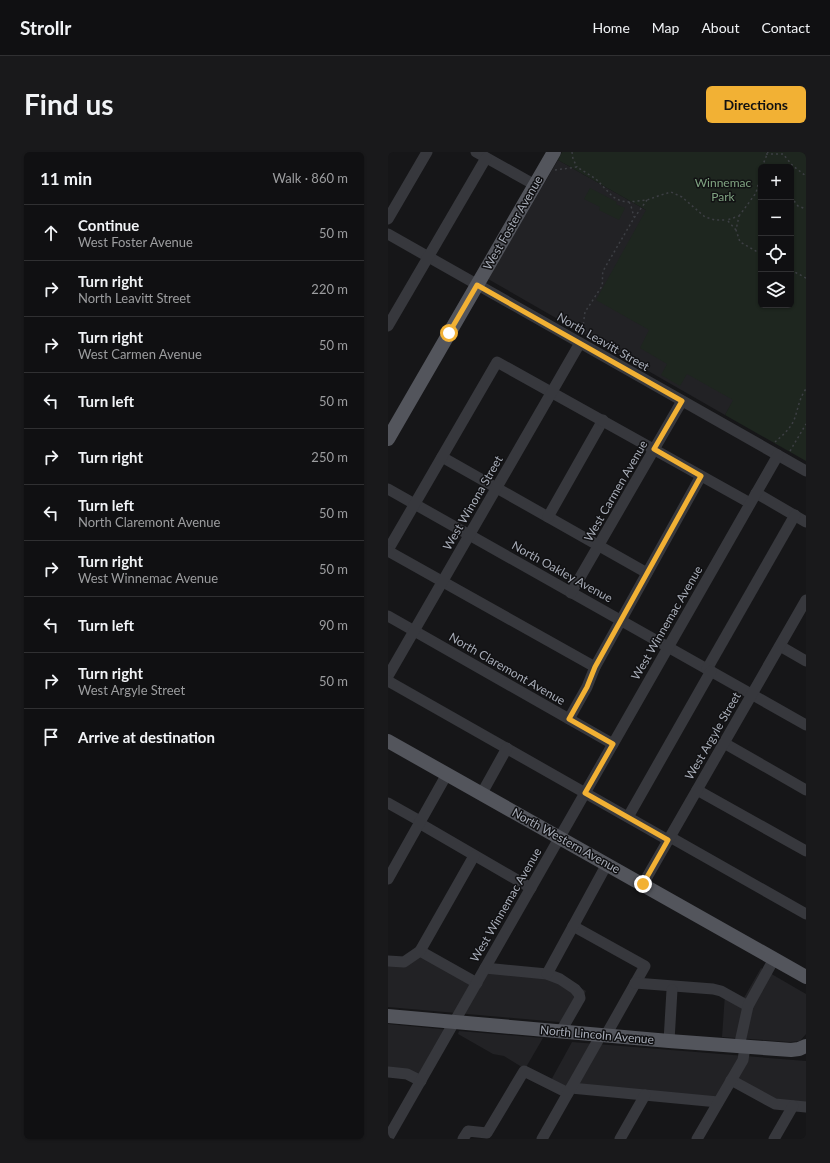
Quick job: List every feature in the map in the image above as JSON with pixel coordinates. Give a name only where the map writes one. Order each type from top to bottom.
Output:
[{"type":"main road","name":"West Foster Avenue","points":[[388,439],[554,152]]},
{"type":"main road","name":"North Western Avenue","points":[[388,741],[806,977]]},
{"type":"main road","name":"North Lincoln Avenue","points":[[388,1016],[742,1047],[791,1050],[800,1049],[806,1046]]},
{"type":"street","points":[[388,219],[427,152]]},
{"type":"street","points":[[476,152],[535,185]]},
{"type":"street","points":[[388,326],[486,158]]},
{"type":"street","name":"North Leavitt Street","points":[[388,234],[477,285],[581,339],[682,401],[806,471]]},
{"type":"street","name":"West Winona Street","points":[[388,676],[581,339]]},
{"type":"street","points":[[595,667],[388,550],[497,362],[750,503]]},
{"type":"street","name":"West Carmen Avenue","points":[[572,593],[682,401]]},
{"type":"street","points":[[548,517],[603,420]]},
{"type":"street","name":"West Winnemac Avenue","points":[[388,1138],[778,455]]},
{"type":"street","points":[[442,457],[647,573]]},
{"type":"street","points":[[569,719],[587,687],[595,667],[701,476]]},
{"type":"street","name":"North Oakley Avenue","points":[[388,489],[806,725]]},
{"type":"street","points":[[756,493],[806,522]]},
{"type":"street","points":[[628,817],[795,515]]},
{"type":"street","name":"West Argyle Street","points":[[643,884],[806,600]]},
{"type":"street","name":"North Claremont Avenue","points":[[388,616],[613,744]]},
{"type":"street","points":[[780,646],[806,661]]},
{"type":"street","points":[[388,681],[628,817],[806,914]]},
{"type":"street","points":[[724,743],[806,790]]},
{"type":"street","points":[[482,793],[507,748]]},
{"type":"street","points":[[388,879],[447,774]]},
{"type":"street","points":[[697,790],[806,851]]},
{"type":"street","points":[[388,803],[474,856],[531,888]]},
{"type":"street","points":[[388,962],[404,962],[420,951],[474,856]]},
{"type":"street","points":[[547,974],[608,864]]},
{"type":"street","points":[[542,1139],[645,966],[573,926]]},
{"type":"street","points":[[420,951],[477,982]]},
{"type":"street","points":[[697,1139],[743,1060],[742,1047],[748,1006],[774,959]]},
{"type":"street","points":[[485,968],[547,974],[560,979],[575,989],[580,998],[562,1031]]},
{"type":"street","points":[[635,983],[713,989],[721,991],[748,1006]]},
{"type":"street","points":[[669,1041],[672,990]]},
{"type":"street","points":[[463,1139],[468,1131],[487,1133],[524,1071],[570,1091],[645,1095],[718,1102]]},
{"type":"street","points":[[388,1072],[407,1074],[421,1081]]},
{"type":"street","points":[[731,1080],[775,1104],[806,1107]]},
{"type":"street","points":[[620,1139],[645,1095]]},
{"type":"street","points":[[774,1139],[793,1106]]},
{"type":"path","points":[[572,152],[573,159],[577,167],[596,179],[613,197],[621,201],[629,202],[647,200],[671,192],[682,197],[706,216],[715,220],[727,220],[739,216]]},
{"type":"path","points":[[763,164],[768,152]]},
{"type":"path","points":[[766,154],[782,153],[798,170],[806,176]]},
{"type":"path","points":[[554,171],[577,167]]},
{"type":"path","points":[[736,230],[739,216],[756,193],[758,185]]},
{"type":"path","points":[[581,339],[585,312],[602,286],[603,271],[634,218],[647,200]]},
{"type":"path","points":[[793,200],[798,206],[806,209]]},
{"type":"path","points":[[629,202],[634,218]]},
{"type":"path","points":[[727,220],[736,230],[740,242],[758,252]]},
{"type":"path","points":[[794,272],[806,278]]},
{"type":"path","points":[[775,442],[790,427],[806,389]]},
{"type":"path","points":[[790,451],[806,424]]},
{"type":"shaded area","points":[[558,160],[646,210],[758,303],[758,308],[794,308],[794,305],[806,305],[743,384],[725,415],[488,279]]},
{"type":"shaded area","points":[[422,953],[476,983],[484,970],[560,976],[586,991],[569,1023],[388,1007],[388,962]]},
{"type":"shaded area","points":[[761,968],[806,994],[806,1034],[800,1041],[790,1042],[722,1037],[725,994],[741,1003]]},
{"type":"shaded area","points":[[388,1024],[450,1030],[422,1079],[388,1072]]},
{"type":"shaded area","points":[[459,1031],[543,1038],[525,1069],[504,1056],[493,1054],[458,1034]]},
{"type":"shaded area","points":[[572,1042],[806,1061],[806,1106],[775,1103],[730,1079],[718,1101],[567,1091],[550,1082]]},
{"type":"green space","name":"Winnemac Park","points":[[562,152],[806,152],[806,461],[725,415],[733,400],[687,374],[680,386],[661,375],[667,364],[640,348],[649,330],[596,300],[646,210],[558,160]]},
{"type":"green space","points":[[590,188],[617,202],[616,204],[625,208],[619,220],[599,210],[600,207],[584,199]]},
{"type":"route","points":[[449,333],[477,285],[682,401],[654,449],[701,476],[595,667],[587,687],[569,719],[613,744],[585,793],[668,840],[643,884]]}]
